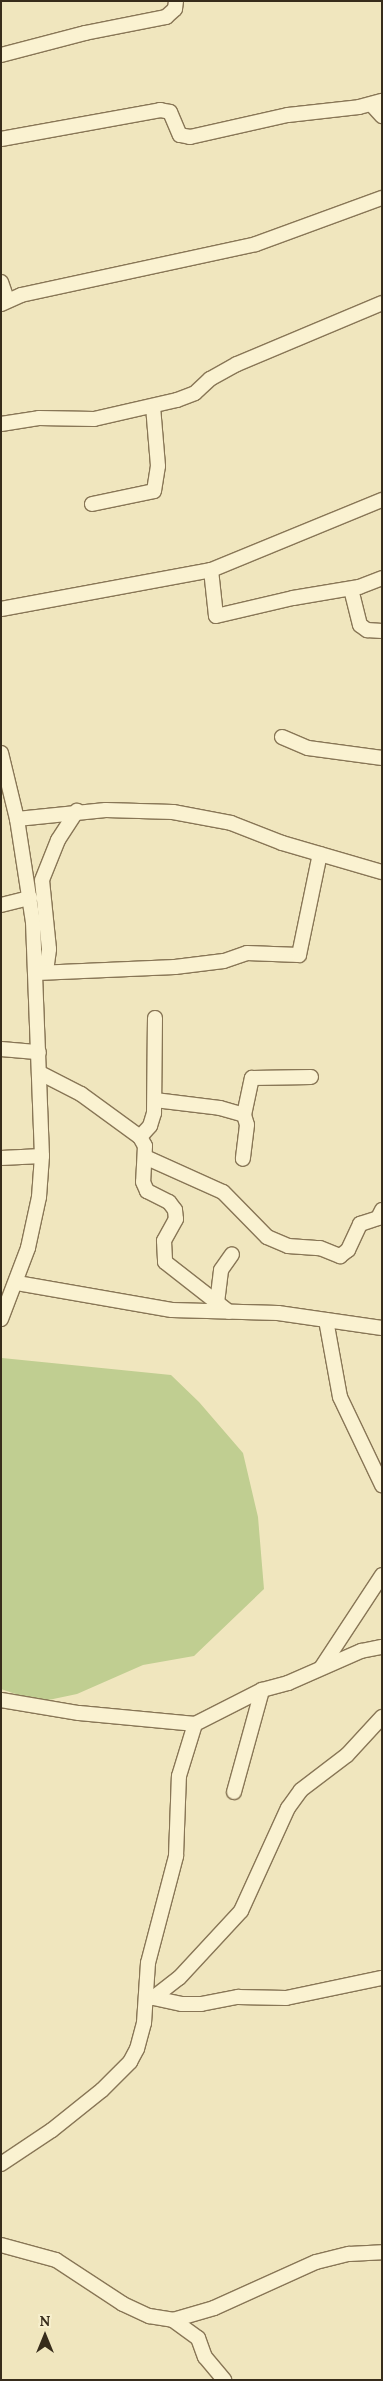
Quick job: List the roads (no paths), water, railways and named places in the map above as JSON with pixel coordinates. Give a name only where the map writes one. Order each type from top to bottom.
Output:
[{"type":"street","points":[[1,55],[85,33],[166,17],[175,9],[176,1]]},
{"type":"street","points":[[1,139],[160,110],[170,112],[180,135],[190,138],[288,115],[377,103],[382,116]]},
{"type":"street","points":[[1,282],[4,301],[256,244],[382,198]]},
{"type":"street","points":[[1,424],[39,418],[94,419],[153,407],[195,393],[237,364],[382,302]]},
{"type":"street","points":[[92,504],[154,492],[158,466],[153,407]]},
{"type":"street","points":[[1,609],[211,570],[382,500]]},
{"type":"street","points":[[211,570],[216,616],[293,598],[351,589],[382,578]]},
{"type":"street","points":[[351,589],[360,625],[367,630],[382,631]]},
{"type":"street","points":[[282,737],[308,748],[382,758]]},
{"type":"street","points":[[1,753],[7,794],[17,819],[42,972],[39,1052],[42,1156],[36,1216],[17,1283],[6,1298],[1,1319]]},
{"type":"street","points":[[17,819],[76,811],[140,810],[205,818],[231,823],[320,854],[382,872]]},
{"type":"street","points":[[42,972],[49,949],[42,880],[58,840],[76,811]]},
{"type":"street","points":[[42,972],[121,972],[166,968],[224,961],[247,953],[299,956],[320,854]]},
{"type":"street","points":[[1,905],[30,898]]},
{"type":"street","points":[[140,1137],[150,1126],[155,1100],[155,1018]]},
{"type":"street","points":[[1,1049],[39,1052]]},
{"type":"street","points":[[40,1073],[81,1094],[140,1137],[145,1146],[143,1182],[147,1191],[169,1202],[175,1210],[176,1219],[164,1241],[165,1262],[229,1312]]},
{"type":"street","points":[[243,1159],[247,1131],[244,1116],[252,1078],[311,1077]]},
{"type":"street","points":[[155,1100],[220,1108],[244,1116]]},
{"type":"street","points":[[1,1158],[42,1156]]},
{"type":"street","points":[[145,1157],[223,1192],[267,1237],[288,1246],[320,1248],[340,1256],[348,1250],[360,1224],[378,1218],[382,1210]]},
{"type":"street","points":[[217,1303],[221,1270],[232,1254]]},
{"type":"street","points":[[17,1283],[172,1310],[278,1313],[382,1328]]},
{"type":"street","points":[[326,1320],[340,1397],[382,1485]]},
{"type":"street","points":[[321,1668],[382,1575]]},
{"type":"street","points":[[1,1700],[79,1713],[195,1724],[262,1690],[361,1652],[382,1647]]},
{"type":"street","points":[[234,1792],[262,1690]]},
{"type":"street","points":[[149,1997],[179,1978],[241,1911],[288,1808],[301,1790],[347,1755],[382,1717]]},
{"type":"street","points":[[1,2164],[52,2130],[130,2062],[141,2037],[149,1997],[152,1944],[176,1856],[179,1776],[195,1724]]},
{"type":"street","points":[[149,1997],[182,2004],[201,2004],[238,1997],[271,1999],[382,1978]]},
{"type":"street","points":[[1,2245],[56,2260],[130,2308],[149,2316],[173,2320],[214,2308],[316,2262],[349,2254],[382,2252]]},
{"type":"street","points":[[173,2320],[198,2338],[205,2357],[224,2380]]}]
